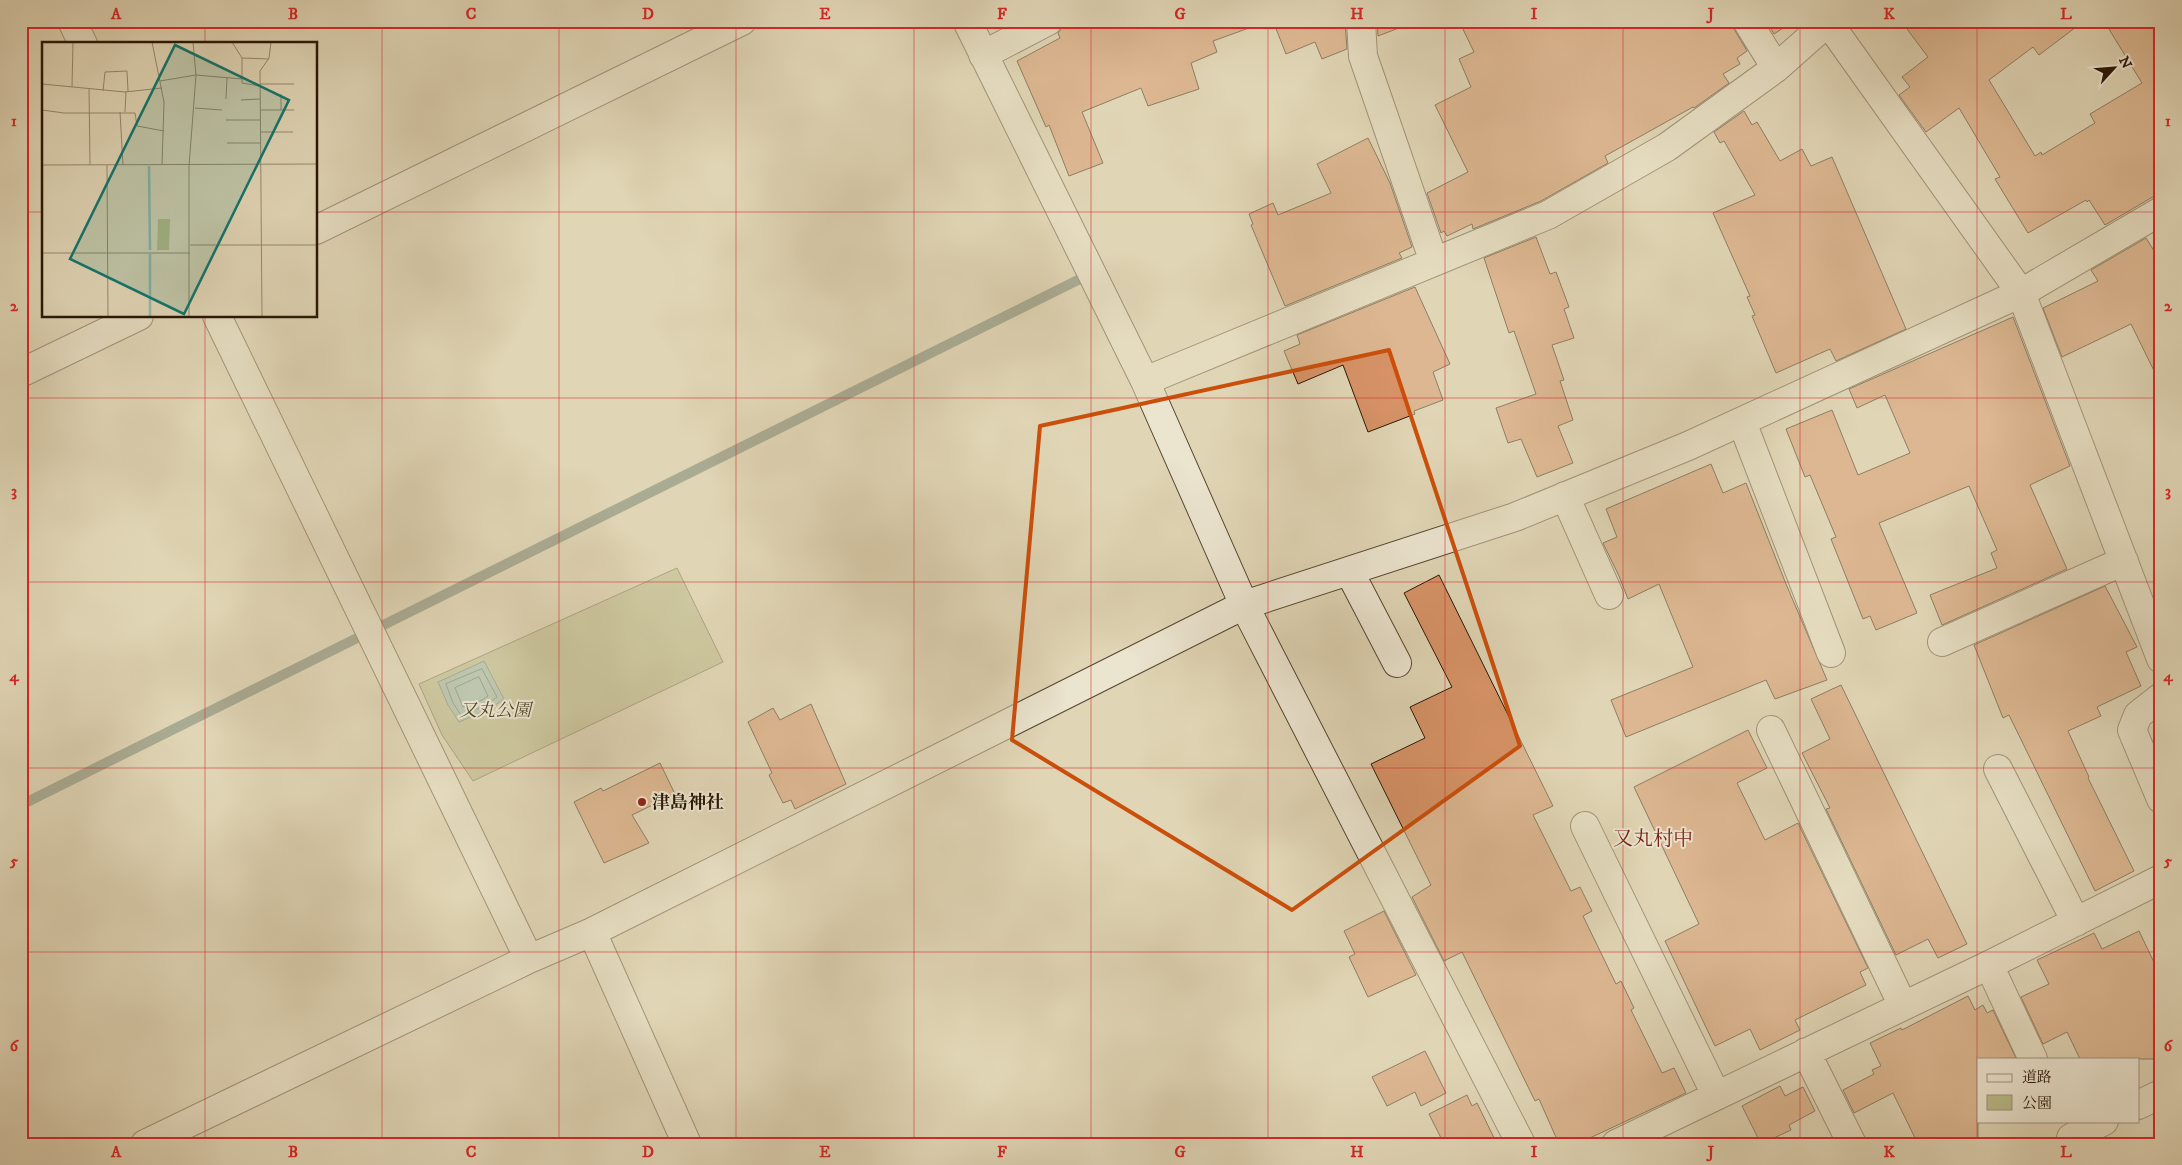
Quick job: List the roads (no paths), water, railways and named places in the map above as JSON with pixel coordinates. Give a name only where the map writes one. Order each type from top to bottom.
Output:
[{"type":"street","points":[[72,21],[82,42]]},
{"type":"street","points":[[318,229],[742,21]]},
{"type":"street","points":[[967,21],[1145,381],[1244,606],[1521,1144]]},
{"type":"street","points":[[983,55],[1048,21]]},
{"type":"street","points":[[1361,21],[1363,56],[1434,262]]},
{"type":"street","points":[[1747,21],[1776,68]]},
{"type":"street","points":[[1145,381],[1548,216],[1667,147],[1776,68],[1829,22],[2021,293],[2161,659]]},
{"type":"street","points":[[145,1144],[529,960],[592,932],[1244,606],[1514,517],[1688,446],[2021,293],[2161,211]]},
{"type":"street","points":[[21,373],[135,318]]},
{"type":"street","points":[[218,318],[529,960]]},
{"type":"street","points":[[1742,422],[1831,653]]},
{"type":"street","points":[[1565,496],[1609,595]]},
{"type":"street","points":[[1942,642],[2124,561]]},
{"type":"street","points":[[1349,571],[1397,664]]},
{"type":"street","points":[[2161,697],[2138,715],[2132,730],[2161,799]]},
{"type":"street","points":[[1771,730],[1903,1006]]},
{"type":"street","points":[[1998,769],[2076,922]]},
{"type":"street","points":[[1585,826],[1716,1095]]},
{"type":"street","points":[[1616,1144],[1989,966],[2161,878]]},
{"type":"street","points":[[592,932],[687,1144]]},
{"type":"street","points":[[1989,966],[2033,1058]]},
{"type":"street","points":[[1806,1052],[1852,1144]]},
{"type":"street","points":[[2140,1104],[2161,1094]]},
{"type":"street","points":[[2069,1134],[2101,1122]]},
{"type":"water","points":[[484,661],[504,699],[488,710],[459,722],[448,705],[438,682]]},
{"type":"waterway","points":[[21,805],[1084,277]]},
{"type":"place","name":"津島神社","points":[[642,802]]},
{"type":"district","name":"又丸村中","points":[[1653,838]]},
{"type":"park label","name":"又丸公園","points":[[495,710]]}]
